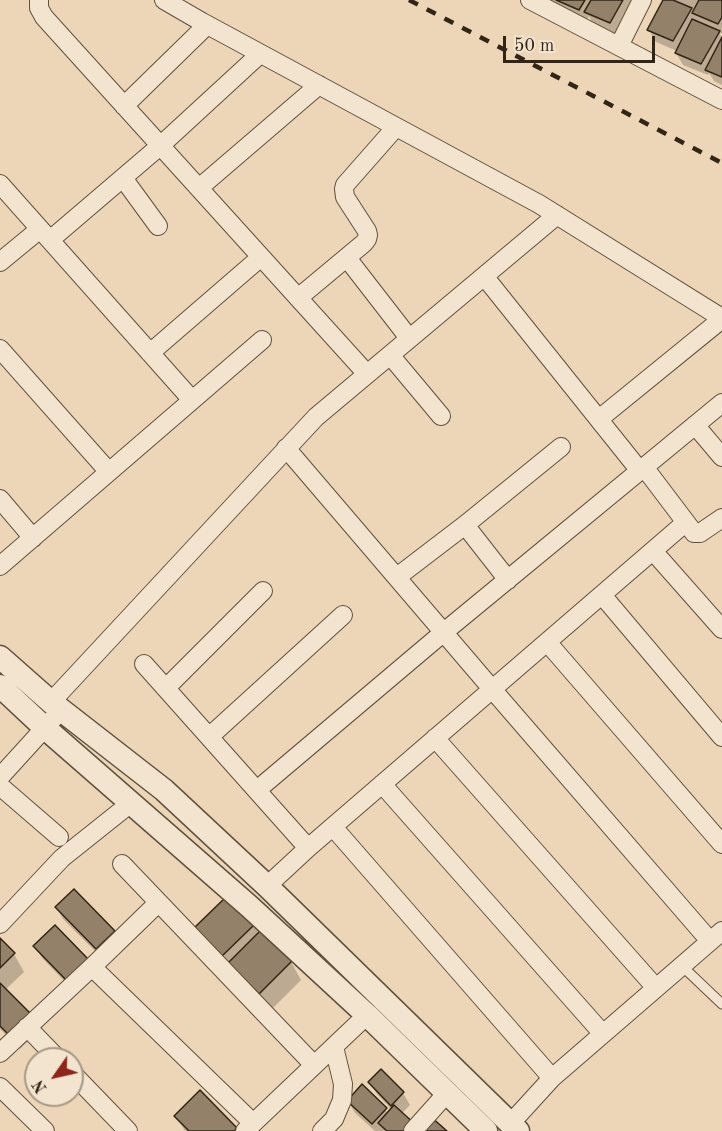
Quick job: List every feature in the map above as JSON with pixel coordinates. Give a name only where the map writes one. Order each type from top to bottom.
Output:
[{"type":"street","points":[[39,0],[39,8],[44,17],[367,374]]},
{"type":"street","points":[[164,0],[539,204],[722,319],[599,419]]},
{"type":"street","points":[[530,0],[722,100]]},
{"type":"street","points":[[619,46],[642,0]]},
{"type":"street","points":[[124,106],[207,25]]},
{"type":"street","points":[[0,262],[45,234],[123,178],[260,54]]},
{"type":"street","points":[[199,188],[319,85]]},
{"type":"street","points":[[298,298],[364,243],[368,235],[367,231],[343,192],[345,185],[396,127]]},
{"type":"street","points":[[123,178],[158,225]]},
{"type":"street","points":[[0,184],[192,400]]},
{"type":"street","points":[[0,777],[45,728],[56,706],[320,412],[557,215]]},
{"type":"street","points":[[150,353],[261,257]]},
{"type":"street","points":[[347,258],[410,338]]},
{"type":"street","points":[[484,276],[691,531],[700,533],[722,518]]},
{"type":"street","points":[[0,566],[262,340]]},
{"type":"street","points":[[0,349],[109,472]]},
{"type":"street","points":[[390,355],[441,416]]},
{"type":"street","points":[[257,790],[722,402]]},
{"type":"street","points":[[695,425],[722,457]]},
{"type":"street","points":[[397,577],[561,447]]},
{"type":"street","points":[[0,657],[56,706],[164,790],[267,886],[514,1127],[552,1078],[716,936],[492,689],[286,448]]},
{"type":"street","points":[[0,499],[33,538]]},
{"type":"street","points":[[267,886],[308,848],[685,523]]},
{"type":"street","points":[[465,525],[508,580]]},
{"type":"street","points":[[653,551],[722,629]]},
{"type":"street","points":[[166,688],[263,591]]},
{"type":"street","points":[[602,595],[722,737]]},
{"type":"street","points":[[209,736],[343,615]]},
{"type":"street","points":[[547,642],[722,844]]},
{"type":"street","points":[[144,664],[308,848]]},
{"type":"street","points":[[0,686],[250,907],[486,1131]]},
{"type":"street","points":[[435,738],[656,988]]},
{"type":"street","points":[[382,784],[603,1034]]},
{"type":"street","points":[[0,786],[59,837]]},
{"type":"street","points":[[0,924],[62,858],[132,803]]},
{"type":"street","points":[[333,827],[552,1078]]},
{"type":"street","points":[[122,864],[314,1065]]},
{"type":"street","points":[[0,1053],[158,903]]},
{"type":"street","points":[[92,967],[249,1127],[367,1016]]},
{"type":"street","points":[[27,1027],[46,1047]]},
{"type":"street","points":[[322,1131],[334,1119],[342,1100],[343,1084],[334,1047]]},
{"type":"street","points":[[84,1085],[128,1131]]},
{"type":"street","points":[[0,1087],[45,1131]]},
{"type":"street","points":[[413,1131],[447,1093]]},
{"type":"lane","points":[[682,966],[722,1004]]},
{"type":"building","points":[[556,0],[585,0],[579,10]]},
{"type":"building","points":[[591,0],[623,0],[610,23],[584,12]]},
{"type":"building","points":[[663,0],[673,0],[692,8],[673,41],[647,30]]},
{"type":"building","points":[[699,0],[722,0],[722,17],[718,24],[692,13]]},
{"type":"building","points":[[692,19],[720,31],[701,64],[675,53]]},
{"type":"building","points":[[722,37],[722,77],[705,70]]},
{"type":"building","points":[[74,889],[115,931],[96,949],[55,907]]},
{"type":"building","points":[[227,896],[255,924],[221,957],[194,928]]},
{"type":"building","points":[[55,925],[89,960],[67,981],[33,946]]},
{"type":"building","points":[[261,930],[292,961],[259,994],[228,963]]},
{"type":"building","points":[[0,938],[15,953],[0,968]]},
{"type":"building","points":[[0,983],[34,1017],[12,1038],[0,1026]]},
{"type":"building","points":[[381,1069],[404,1092],[391,1106],[368,1082]]},
{"type":"building","points":[[362,1084],[387,1108],[372,1124],[347,1101]]},
{"type":"building","points":[[200,1090],[237,1128],[234,1131],[189,1131],[174,1116]]},
{"type":"building","points":[[394,1105],[416,1125],[410,1131],[387,1131],[378,1123]]},
{"type":"building","points":[[429,1115],[447,1131],[415,1131]]},
{"type":"railway","points":[[409,0],[722,163]]}]
